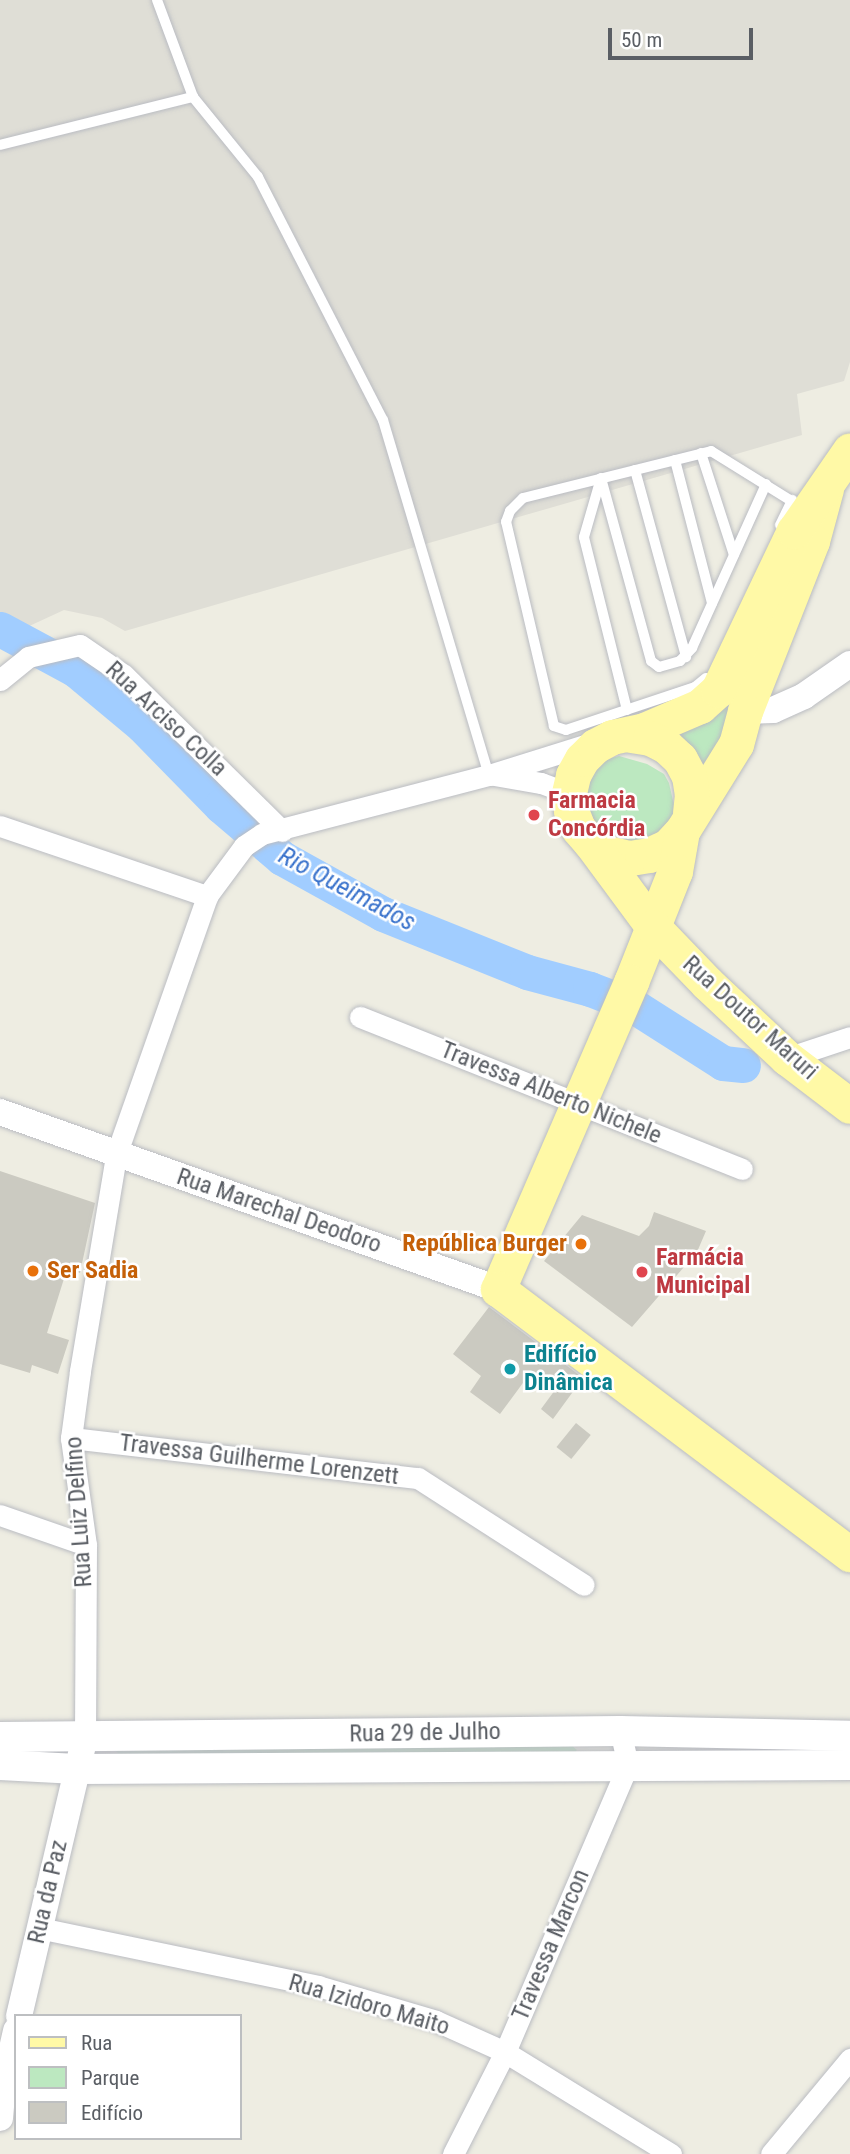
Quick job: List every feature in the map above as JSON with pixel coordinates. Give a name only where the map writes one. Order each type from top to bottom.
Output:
[{"type":"main road","points":[[725,688],[700,706],[623,727],[595,746],[582,759],[573,775],[569,793],[571,811],[578,828],[590,842],[608,853],[629,858],[649,855],[667,846],[730,756],[725,688],[809,500],[850,450]]},
{"type":"main road","points":[[498,1289],[653,928],[675,871],[686,822],[692,794],[689,776],[680,760],[666,746],[623,727]]},
{"type":"main road","name":"Rua Doutor Maruri","points":[[590,842],[653,928],[787,1058],[850,1105]]},
{"type":"main road","name":"Rua Marechal Deodoro","points":[[498,1289],[850,1554]]},
{"type":"main road","name":"Rua 29 de Julho","points":[[0,1737],[620,1731],[850,1736]]},
{"type":"main road","name":"Rua 29 de Julho","points":[[0,1765],[77,1769],[850,1765]]},
{"type":"street","name":"Rua Arciso Colla","points":[[0,680],[28,657],[80,645],[124,675],[272,833]]},
{"type":"street","points":[[725,688],[773,710],[804,696],[850,664]]},
{"type":"street","points":[[272,833],[489,775],[623,727]]},
{"type":"street","points":[[489,775],[541,783],[569,793]]},
{"type":"street","points":[[0,826],[207,896]]},
{"type":"street","name":"Rua Luiz Delfino","points":[[77,1769],[85,1736],[86,1545],[71,1437],[116,1156],[207,896],[243,846],[272,833]]},
{"type":"street","name":"Travessa Alberto Nichele","points":[[360,1017],[742,1169]]},
{"type":"street","points":[[787,1058],[850,1037]]},
{"type":"street","name":"Rua Marechal Deodoro","points":[[0,1112],[116,1156],[498,1289]]},
{"type":"street","name":"Travessa Guilherme Lorenzett","points":[[71,1437],[418,1478],[584,1585]]},
{"type":"street","points":[[0,1515],[86,1545]]},
{"type":"street","points":[[620,1731],[628,1765]]},
{"type":"street","name":"Travessa Marcon","points":[[453,2154],[505,2052],[628,1765]]},
{"type":"street","name":"Rua da Paz","points":[[19,2014],[77,1769]]},
{"type":"street","name":"Rua Izidoro Maito","points":[[39,1928],[318,1986],[436,2021],[505,2052],[671,2154]]},
{"type":"street","points":[[0,2118],[2,2093],[14,2040]]},
{"type":"street","points":[[771,2154],[850,2059]]},
{"type":"lane","points":[[157,0],[193,97],[258,177],[383,420],[489,775]]},
{"type":"lane","points":[[0,145],[193,97]]},
{"type":"lane","points":[[601,478],[584,537],[623,727],[566,730],[554,726],[506,523],[510,510],[523,498],[601,478],[675,460],[701,453],[718,453],[766,484],[809,500],[774,538]]},
{"type":"lane","points":[[701,453],[734,555]]},
{"type":"lane","points":[[675,460],[712,603]]},
{"type":"lane","points":[[635,470],[686,657]]},
{"type":"lane","points":[[601,478],[651,661],[659,667],[686,657],[766,484]]},
{"type":"shaded area","points":[[0,0],[850,0],[850,362],[844,381],[797,394],[802,435],[125,631],[102,618],[64,610],[25,628],[0,614]]},
{"type":"green space","points":[[727,700],[736,707],[707,774],[669,734]]},
{"type":"green space","points":[[619,756],[647,764],[664,774],[669,783],[676,814],[645,847],[607,838],[581,809],[586,765]]},
{"type":"green space","points":[[566,1741],[577,1750],[568,1759],[124,1759],[116,1751]]},
{"type":"building","name":"Ser Sadia","points":[[0,1171],[95,1203],[80,1273],[67,1269],[47,1333],[69,1340],[58,1374],[32,1365],[30,1373],[0,1364]]},
{"type":"building","name":"Farmácia Municipal","points":[[654,1212],[706,1231],[697,1252],[632,1327],[544,1261],[582,1215],[639,1236],[649,1226]]},
{"type":"building","points":[[489,1307],[583,1378],[553,1419],[541,1409],[555,1390],[531,1372],[500,1414],[470,1392],[481,1376],[453,1354]]},
{"type":"building","points":[[576,1423],[591,1435],[571,1459],[556,1447]]},
{"type":"waterway","name":"Rio Queimados","points":[[0,629],[76,670],[142,725],[221,806],[282,858],[383,914],[527,972],[590,989],[632,1005],[723,1063],[743,1065]]},
{"type":"place","name":"Farmacia Concórdia","points":[[534,815]]},
{"type":"place","name":"República Burger","points":[[581,1244]]},
{"type":"place","name":"Ser Sadia","points":[[33,1271]]},
{"type":"place","name":"Farmácia Municipal","points":[[642,1272]]},
{"type":"place","name":"Edifício Dinâmica","points":[[510,1369]]}]
